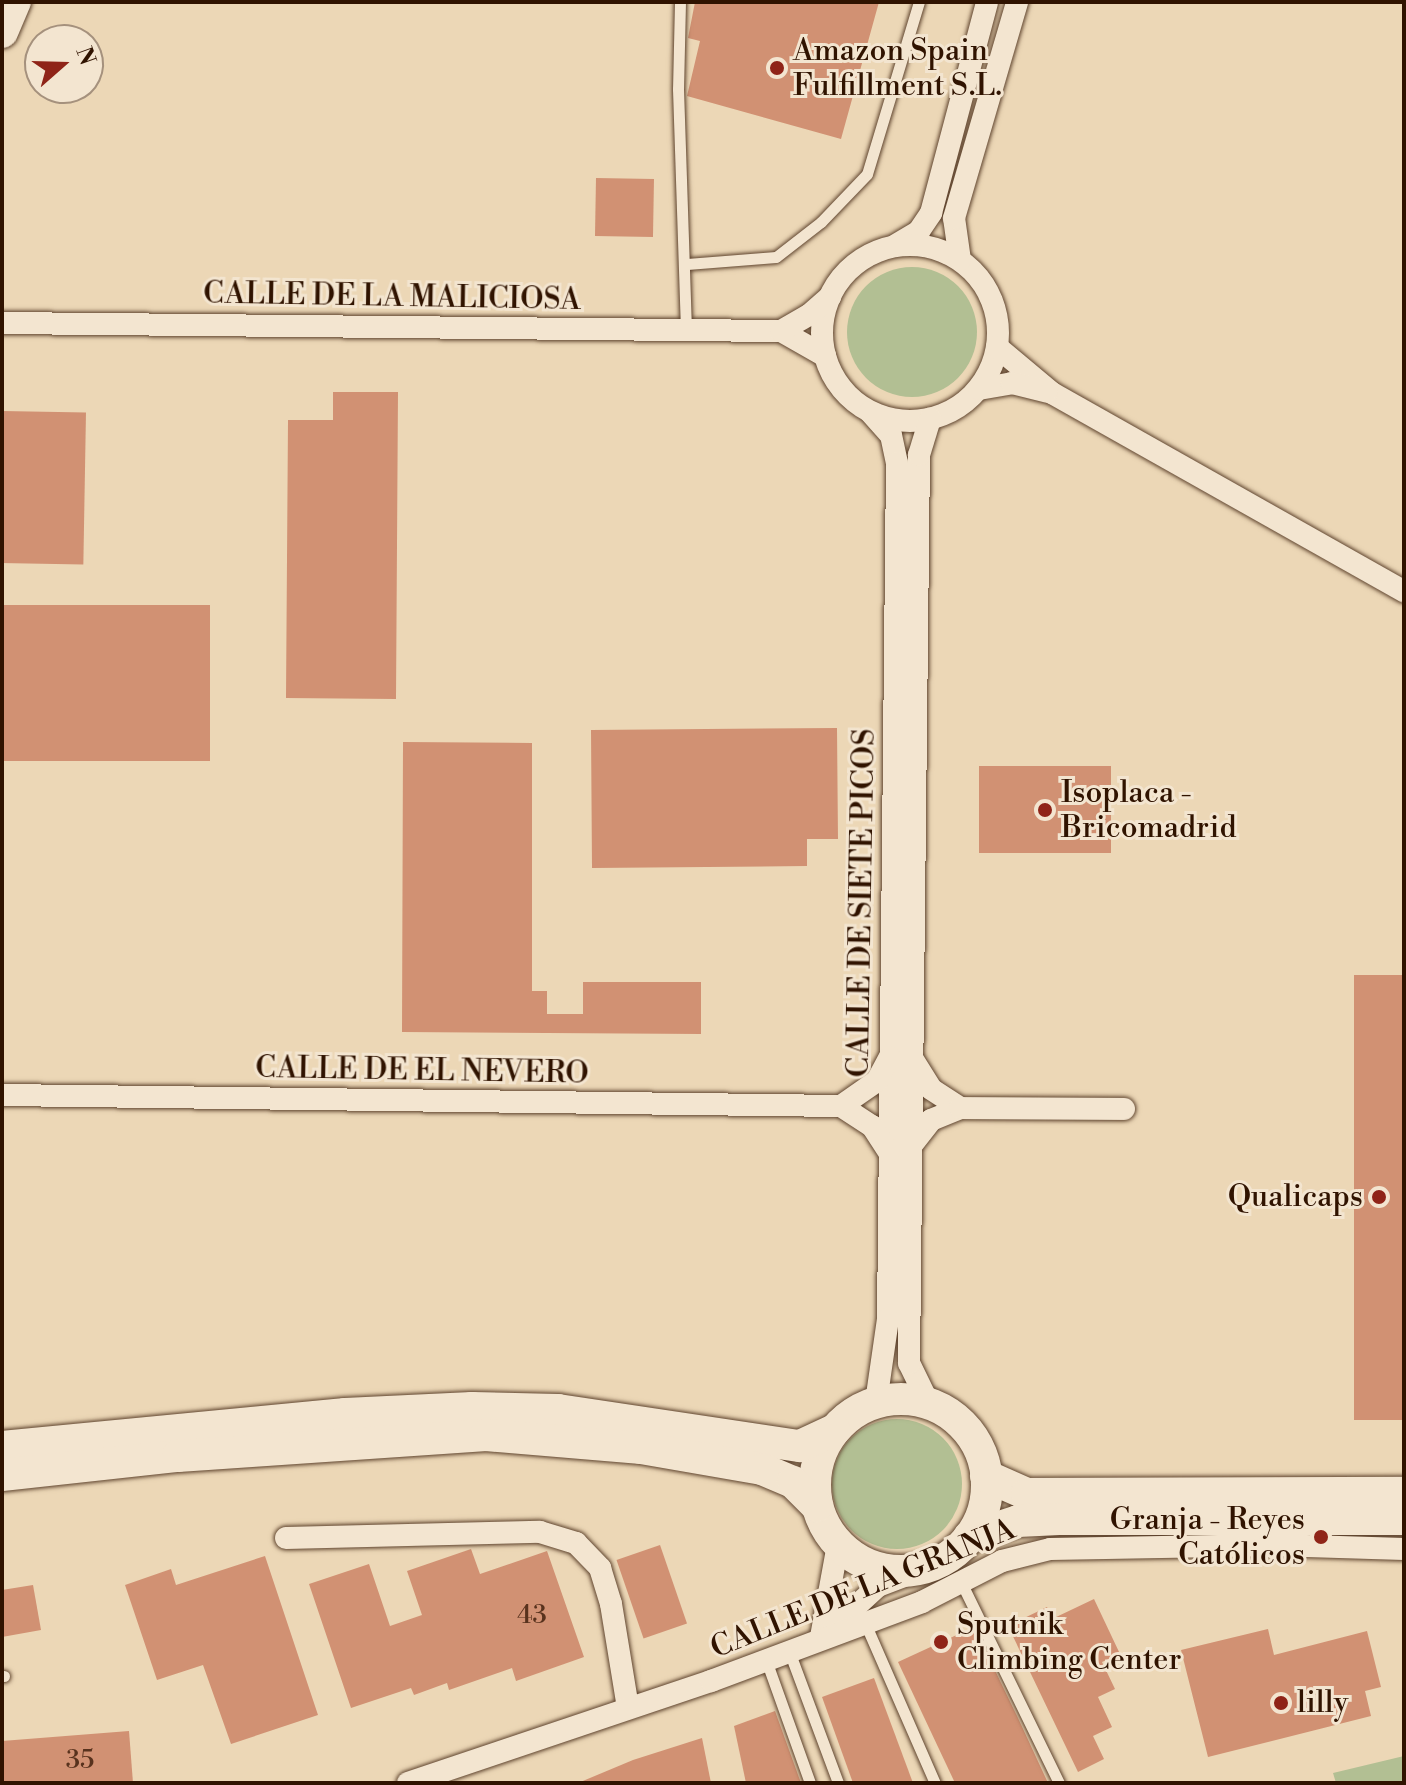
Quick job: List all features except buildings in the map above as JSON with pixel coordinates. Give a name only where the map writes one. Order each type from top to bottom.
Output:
[{"type":"street","points":[[2,32],[15,2]]},
{"type":"street","points":[[781,331],[809,315],[830,297],[856,263],[919,231],[931,213],[987,2]]},
{"type":"street","points":[[960,260],[954,218],[1017,2]]},
{"type":"street","points":[[830,297],[822,326],[825,356],[835,379],[850,398],[870,412],[910,422],[930,419],[965,403],[991,370],[997,347],[998,323],[991,299],[979,277],[960,260],[940,250],[917,245],[894,246]]},
{"type":"street","name":"CALLE DE LA MALICIOSA","points":[[2,323],[781,331],[825,356]]},
{"type":"street","points":[[997,347],[1052,393],[1404,591]]},
{"type":"street","points":[[979,389],[1012,383],[1052,393]]},
{"type":"street","name":"CALLE DE SIETE PICOS","points":[[870,412],[891,435],[897,463],[900,1149],[909,1363],[929,1404]]},
{"type":"street","name":"CALLE DE SIETE PICOS","points":[[901,1057],[919,455],[930,419]]},
{"type":"street","points":[[960,1108],[931,1089],[901,1057],[877,1081],[841,1106],[900,1149],[931,1120],[960,1108],[1124,1109]]},
{"type":"street","name":"CALLE DE EL NEVERO","points":[[2,1095],[841,1106]]},
{"type":"street","name":"CALLE DE SIETE PICOS","points":[[876,1402],[888,1319],[900,1149]]},
{"type":"street","points":[[2,1447],[345,1414],[472,1408],[558,1410],[800,1446],[834,1430],[853,1413],[876,1402],[902,1399],[929,1404],[951,1415],[968,1431],[980,1452],[986,1476],[984,1508],[969,1537],[948,1558],[878,1586],[821,1638]]},
{"type":"street","points":[[817,1506],[818,1466],[834,1430]]},
{"type":"street","points":[[2,1475],[178,1456],[486,1435],[641,1448],[762,1469],[793,1482],[817,1506],[838,1544],[862,1562],[891,1571],[920,1570]]},
{"type":"street","points":[[986,1476],[1027,1494],[1404,1493]]},
{"type":"street","points":[[969,1537],[1018,1521],[1404,1519]]},
{"type":"street","points":[[1175,1520],[1274,1545]]},
{"type":"street","points":[[286,1538],[540,1532],[576,1543],[600,1568],[611,1604],[628,1708]]},
{"type":"street","points":[[821,1638],[838,1544]]},
{"type":"street","name":"CALLE DE LA GRANJA","points":[[408,1783],[865,1623],[922,1602],[1002,1561],[1050,1549],[1274,1545],[1404,1549]]},
{"type":"lane","points":[[680,2],[678,89],[687,264],[686,330]]},
{"type":"lane","points":[[687,264],[776,257],[821,222],[867,174],[919,2]]},
{"type":"lane","points":[[961,1582],[1059,1783]]},
{"type":"lane","points":[[865,1623],[935,1783]]},
{"type":"lane","points":[[789,1650],[838,1783]]},
{"type":"lane","points":[[766,1659],[810,1783]]},
{"type":"green space","points":[[912,267],[937,272],[958,286],[972,307],[977,332],[972,357],[958,378],[937,392],[912,397],[887,392],[866,378],[852,357],[847,332],[852,307],[866,286],[887,272]]},
{"type":"green space","points":[[897,1419],[922,1424],[943,1438],[957,1459],[962,1484],[957,1509],[943,1530],[922,1544],[897,1549],[872,1544],[851,1530],[837,1509],[832,1484],[837,1459],[851,1438],[872,1424]]},
{"type":"green space","points":[[1404,1756],[1404,1783],[1336,1783],[1333,1773]]},
{"type":"place","name":"Amazon Spain Fulfillment S.L.","points":[[777,68]]},
{"type":"place","name":"Isoplaca - Bricomadrid","points":[[1045,810]]},
{"type":"place","name":"Qualicaps","points":[[1379,1197]]},
{"type":"place","name":"Granja - Reyes Católicos","points":[[1321,1537]]},
{"type":"place","name":"Sputnik Climbing Center","points":[[941,1642]]},
{"type":"place","name":"lilly","points":[[1281,1703]]}]
